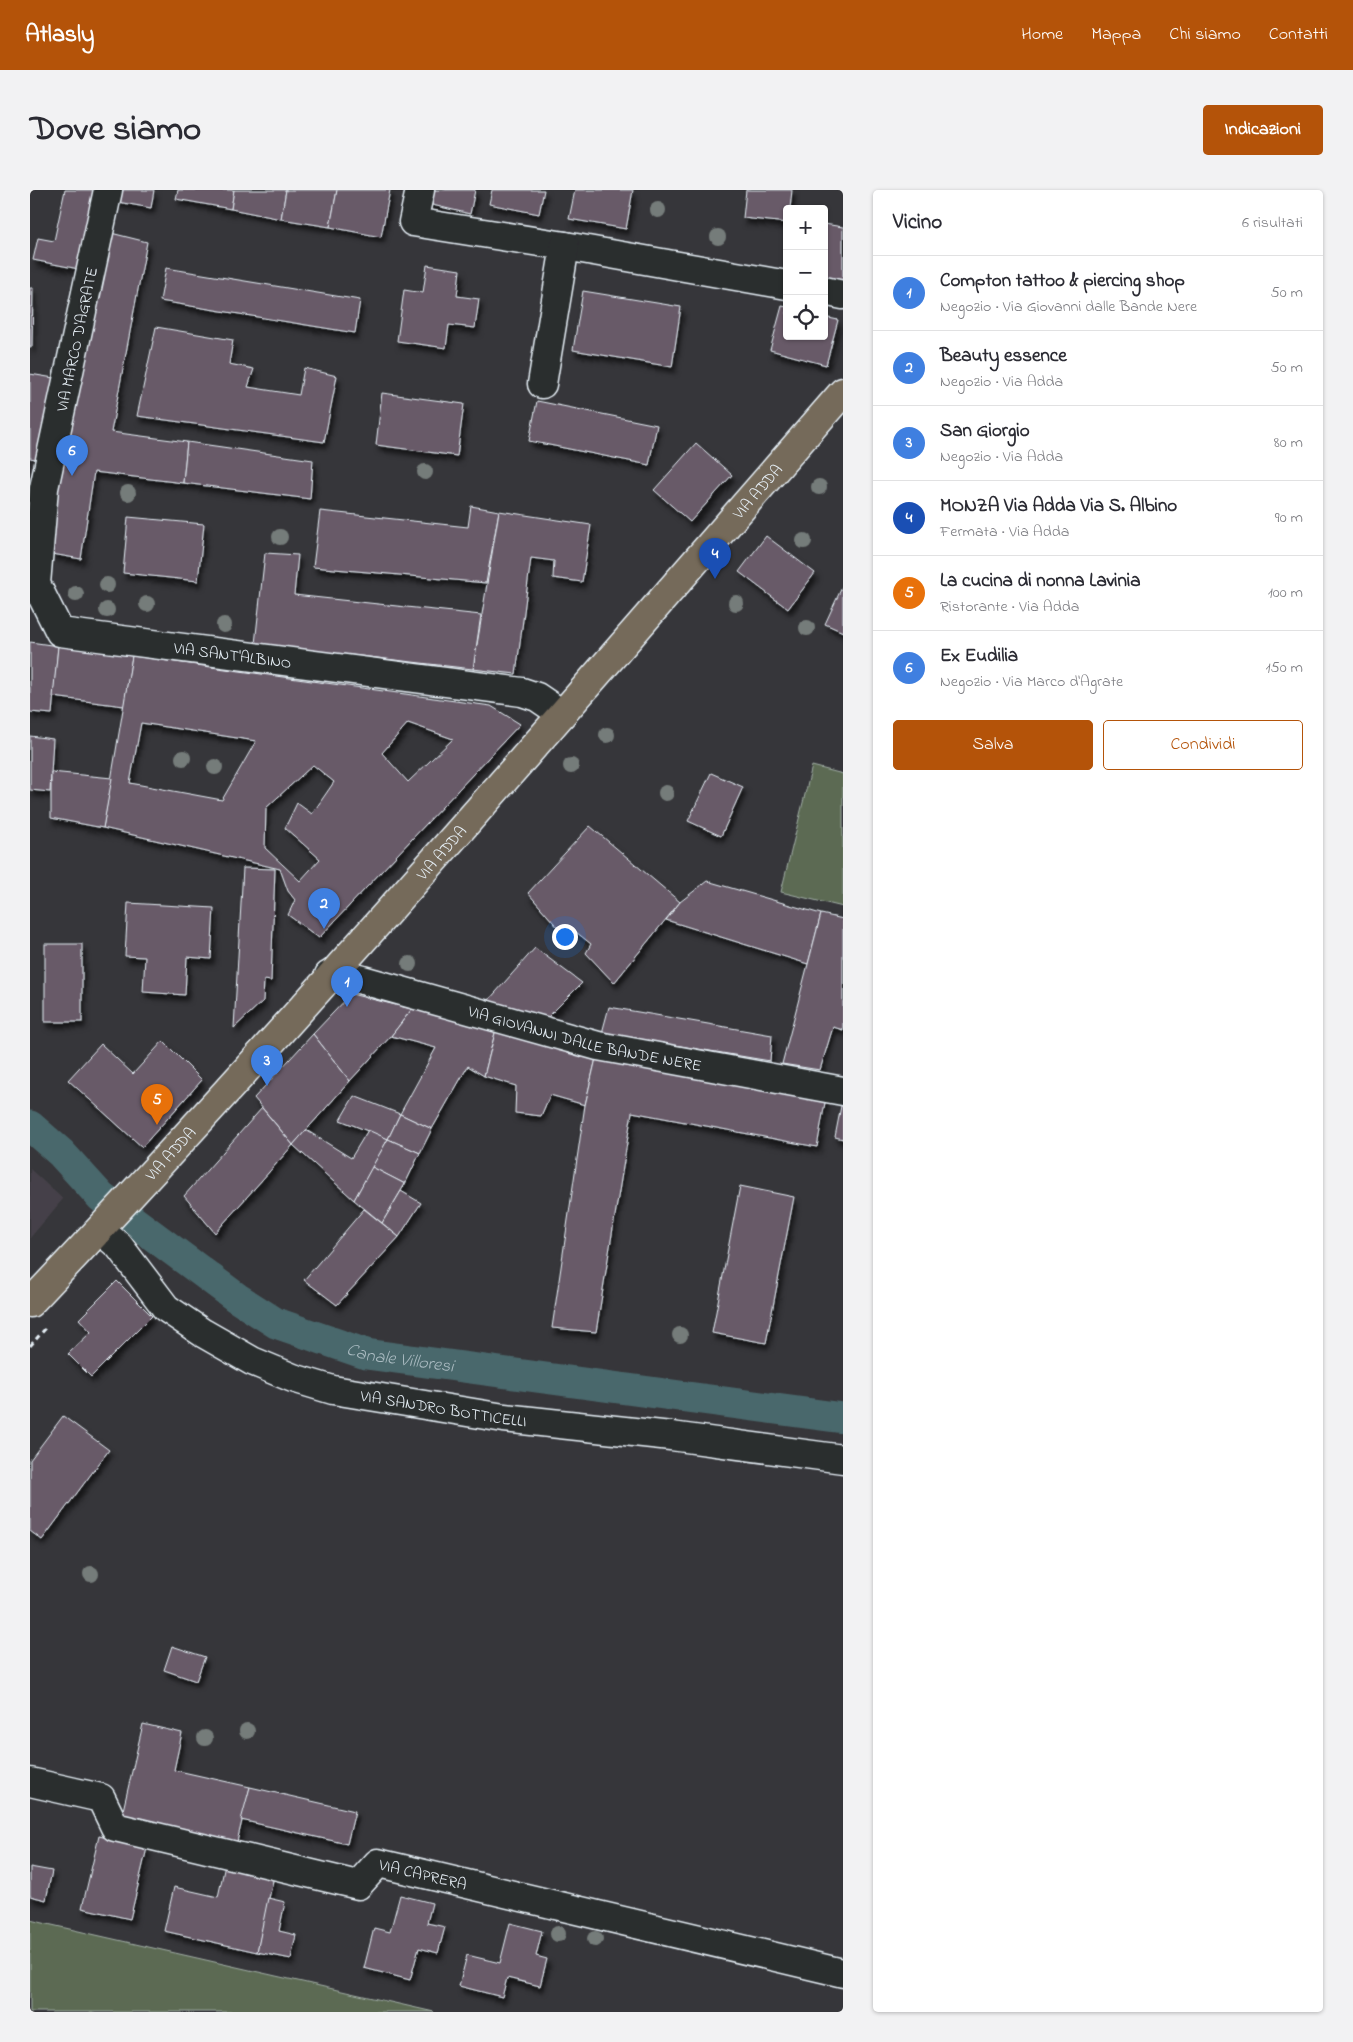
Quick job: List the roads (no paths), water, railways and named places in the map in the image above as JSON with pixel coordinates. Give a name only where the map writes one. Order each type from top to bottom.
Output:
[{"type":"main road","name":"VIA ADDA","points":[[30,1303],[150,1174],[562,714],[843,392]]},
{"type":"street","name":"VIA MARCO D'AGRATE","points":[[37,486],[108,190]]},
{"type":"street","points":[[420,190],[413,222],[565,246],[783,284]]},
{"type":"street","points":[[542,384],[565,246]]},
{"type":"street","points":[[828,292],[843,295]]},
{"type":"street","name":"VIA SANT'ALBINO","points":[[37,486],[36,584],[60,632],[522,692],[544,700],[562,714]]},
{"type":"street","name":"VIA GIOVANNI DALLE BANDE NERE","points":[[329,975],[359,979],[598,1046],[843,1091]]},
{"type":"street","name":"VIA SANDRO BOTTICELLI","points":[[106,1222],[119,1246],[166,1308],[202,1334],[252,1361],[293,1378],[333,1390],[504,1418],[671,1436],[843,1459]]},
{"type":"street","name":"VIA CAPRERA","points":[[30,1782],[101,1798],[115,1827],[358,1885],[378,1863],[843,1973]]},
{"type":"waterway","name":"Canale Villoresi","points":[[30,1126],[61,1153],[101,1197],[237,1298],[276,1323],[366,1354],[843,1418]]},
{"type":"place","name":"Ex Eudilia","points":[[72,476]]},
{"type":"place","name":"MONZA Via Adda Via S. Albino","points":[[715,579]]},
{"type":"place","name":"Beauty essence","points":[[324,929]]},
{"type":"place","name":"Compton tattoo & piercing shop","points":[[347,1007]]},
{"type":"place","name":"San Giorgio","points":[[267,1086]]},
{"type":"place","name":"La cucina di nonna Lavinia","points":[[157,1125]]}]
